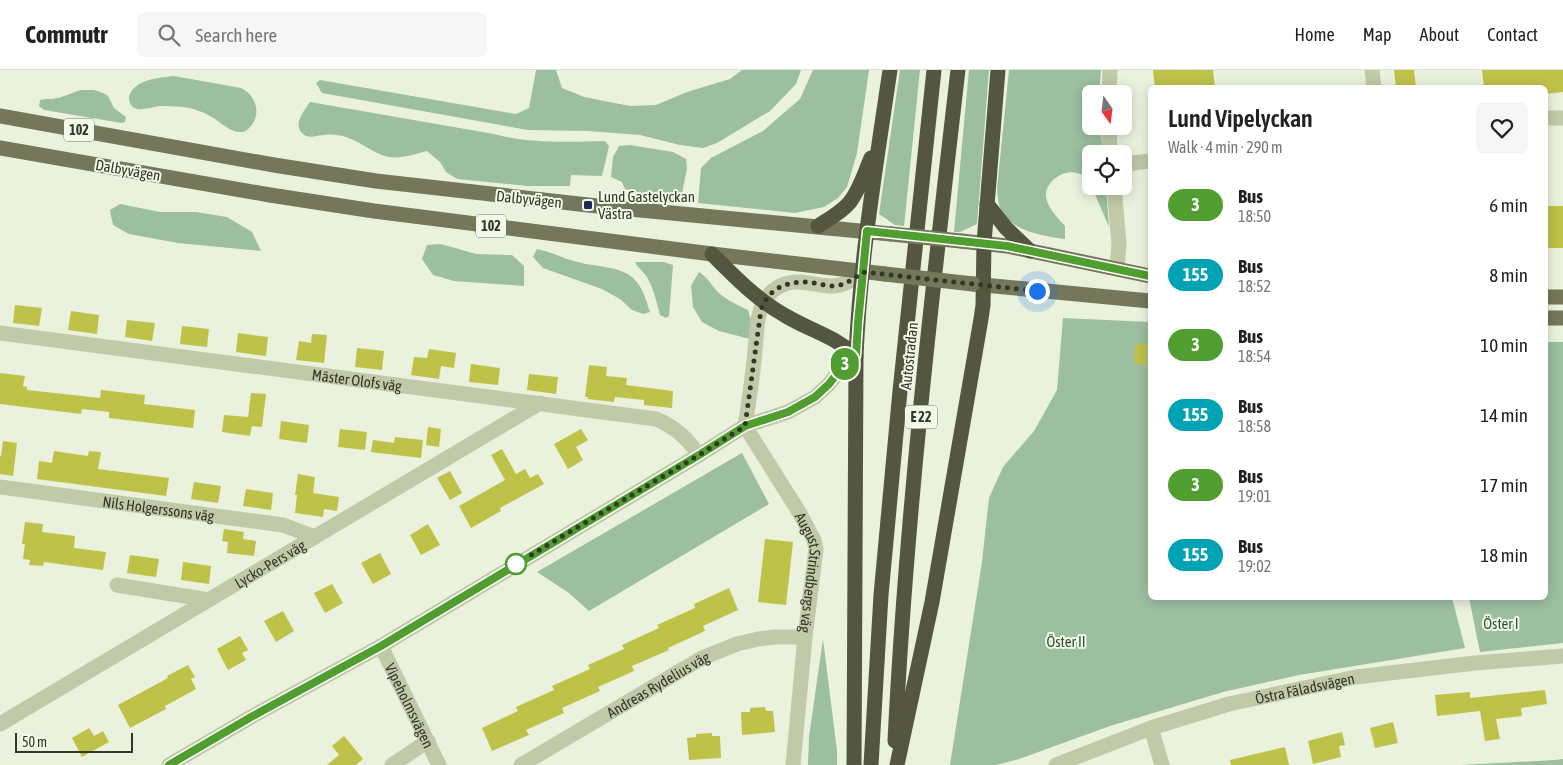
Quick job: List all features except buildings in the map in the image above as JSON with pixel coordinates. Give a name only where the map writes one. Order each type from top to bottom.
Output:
[{"type":"highway","points":[[854,765],[856,356],[867,231],[890,70]]},
{"type":"highway","name":"Autostradan","points":[[871,765],[883,576],[900,390],[934,70]]},
{"type":"highway","name":"Autostradan","points":[[896,765],[904,597],[923,390],[958,70]]},
{"type":"highway","points":[[896,765],[932,602],[981,319],[978,285],[984,243],[998,70]]},
{"type":"highway","points":[[818,226],[850,202],[861,183],[881,131]]},
{"type":"highway","points":[[987,204],[1006,228],[1030,251]]},
{"type":"highway","points":[[712,254],[763,302],[786,316],[844,345],[856,356]]},
{"type":"main road","name":"Dalbyvägen","points":[[0,116],[376,181],[574,204],[984,243],[1148,276]]},
{"type":"main road","name":"Dalbyvägen","points":[[0,148],[364,209],[863,272],[1148,301]]},
{"type":"main road","points":[[1548,297],[1563,297]]},
{"type":"main road","points":[[1548,318],[1563,318]]},
{"type":"street","points":[[1109,85],[1110,70]]},
{"type":"street","points":[[1372,70],[1374,85]]},
{"type":"street","points":[[1548,118],[1563,118]]},
{"type":"street","points":[[1132,163],[1148,161]]},
{"type":"street","points":[[1115,195],[1119,244],[1116,269]]},
{"type":"street","points":[[745,426],[751,391],[758,322],[763,302],[776,288],[785,284],[807,282],[834,286],[848,282],[863,272]]},
{"type":"street","name":"Mäster Olofs väg","points":[[0,333],[656,419],[682,434],[699,455]]},
{"type":"street","points":[[169,765],[251,717],[381,646],[745,426],[788,412],[815,397],[829,384],[843,366],[856,356]]},
{"type":"street","name":"Lycko-Pers väg","points":[[0,724],[540,403]]},
{"type":"street","name":"August Strindbergs väg","points":[[745,426],[814,540],[816,560],[805,637],[792,765]]},
{"type":"street","name":"Nils Holgerssons väg","points":[[0,488],[283,525],[315,537]]},
{"type":"street","points":[[117,585],[209,600]]},
{"type":"street","name":"Andreas Rydelius väg","points":[[521,765],[702,658],[737,644],[758,639],[805,637]]},
{"type":"street","name":"Vipeholmsvägen","points":[[381,646],[439,765]]},
{"type":"street","name":"Östra Fäladsvägen","points":[[1056,765],[1151,728],[1228,704],[1356,677],[1475,663],[1563,656]]},
{"type":"street","points":[[1151,728],[1162,765]]},
{"type":"street","points":[[392,765],[428,741]]},
{"type":"green space","points":[[536,70],[556,70],[562,88],[584,97],[630,106],[656,105],[687,92],[730,79],[742,70],[801,70],[796,84],[770,111],[717,143],[703,148],[680,145],[640,135],[588,131],[528,130],[322,93],[316,83],[320,80],[516,114],[529,108]]},
{"type":"green space","points":[[813,70],[869,70],[857,153],[847,187],[838,198],[824,207],[795,213],[698,203],[701,168],[711,158],[763,131],[800,99]]},
{"type":"green space","points":[[900,70],[920,70],[904,226],[895,225],[879,214]]},
{"type":"green space","points":[[969,70],[989,70],[977,224],[960,232],[954,232]]},
{"type":"green space","points":[[1009,70],[1101,70],[1100,85],[1082,85],[1082,135],[1101,135],[1102,145],[1082,145],[1082,175],[1072,172],[1061,175],[1048,186],[1046,191],[1048,205],[1065,226],[1065,239],[1032,232],[1016,226],[1002,212],[999,206],[997,189]]},
{"type":"green space","points":[[174,76],[241,88],[246,91],[253,99],[256,110],[251,126],[246,131],[238,132],[191,108],[160,106],[137,109],[129,101],[132,91],[141,83],[147,80]]},
{"type":"green space","points":[[81,90],[94,90],[108,96],[114,108],[126,117],[125,122],[44,110],[39,106],[40,100],[53,99]]},
{"type":"green space","points":[[310,102],[507,137],[549,142],[605,141],[609,146],[602,176],[571,175],[570,186],[528,186],[457,179],[446,172],[440,162],[427,151],[403,157],[389,157],[343,136],[310,137],[304,135],[300,129],[299,122],[302,113]]},
{"type":"green space","points":[[630,145],[673,152],[686,159],[687,168],[681,199],[669,199],[625,189],[622,182],[611,177],[613,157],[619,146]]},
{"type":"green space","points":[[1095,195],[1107,195],[1109,227]]},
{"type":"green space","points":[[120,204],[160,212],[196,212],[227,217],[252,232],[261,251],[178,243],[129,234],[113,225],[110,210]]},
{"type":"green space","points":[[441,244],[476,254],[512,255],[524,266],[524,286],[454,281],[433,275],[422,259],[427,245]]},
{"type":"green space","points":[[537,249],[573,261],[615,269],[628,274],[644,294],[650,312],[643,314],[632,310],[620,299],[602,289],[543,268],[533,257]]},
{"type":"green space","points":[[635,262],[664,262],[673,265],[669,316],[666,318],[660,315],[650,283]]},
{"type":"green space","points":[[699,272],[723,296],[748,310],[751,320],[750,339],[719,331],[702,322],[693,307],[691,286]]},
{"type":"green space","name":"Öster II","points":[[1063,318],[1148,322],[1148,600],[1453,600],[1465,648],[1299,675],[1223,692],[1110,726],[1019,759],[996,765],[950,765],[982,562],[989,498],[1003,467],[1034,431],[1057,390]]},
{"type":"green space","name":"Öster I","points":[[1548,342],[1563,342],[1563,643],[1480,652],[1469,600],[1548,600]]},
{"type":"green space","points":[[742,453],[769,504],[589,611],[569,593],[537,572]]},
{"type":"green space","points":[[823,639],[837,751],[837,765],[808,765],[809,737]]},
{"type":"green space","points":[[1563,759],[1563,765],[1461,765],[1555,760]]},
{"type":"bus line","name":"3","points":[[169,765],[251,717],[381,646],[745,426],[776,417],[797,408],[815,397],[829,384],[843,366],[856,356],[867,231],[1007,246],[1148,276]]},
{"type":"place","name":"Lund Gastelyckan Västra","points":[[588,205]]},
{"type":"route","points":[[516,564],[745,426],[751,391],[758,322],[763,302],[776,288],[793,282],[841,285],[863,272],[1037,291]]}]
